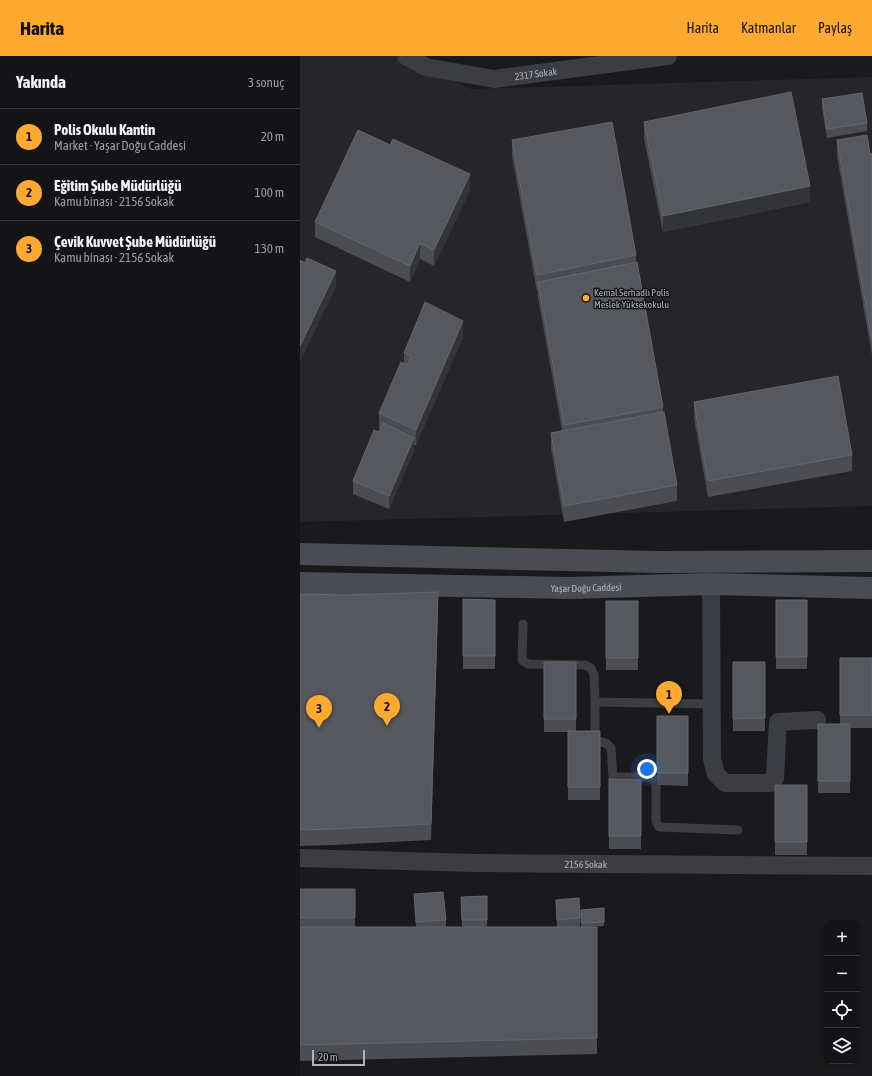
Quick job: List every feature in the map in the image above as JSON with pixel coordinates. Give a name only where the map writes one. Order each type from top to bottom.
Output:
[{"type":"main road","points":[[300,554],[658,562],[872,561]]},
{"type":"main road","name":"Yaşar Doğu Caddesi","points":[[300,583],[569,588],[711,584],[872,588]]},
{"type":"street","name":"2317 Sokak","points":[[406,56],[426,67],[494,79],[668,56]]},
{"type":"street","points":[[711,584],[712,759],[716,774],[724,783],[771,783],[775,778],[778,722],[817,720]]},
{"type":"street","name":"2156 Sokak","points":[[300,858],[474,863],[872,866]]},
{"type":"lane","points":[[523,624],[522,660],[528,664],[584,664],[591,668],[594,676],[595,741],[606,743],[611,748],[613,777],[649,777],[656,780],[656,821],[659,827],[738,830]]},
{"type":"lane","points":[[594,702],[712,704]]},
{"type":"shaded area","name":"Kemal Serhadlı Polis Meslek Yüksekokulu","points":[[300,56],[401,56],[471,89],[872,77],[872,506],[300,522]]},
{"type":"building","points":[[791,92],[810,186],[663,216],[644,122]]},
{"type":"building","points":[[862,93],[867,123],[827,129],[822,99]]},
{"type":"building","points":[[612,122],[636,255],[537,275],[512,140]]},
{"type":"building","points":[[358,130],[390,145],[393,139],[470,174],[434,250],[420,243],[410,266],[315,222]]},
{"type":"building","points":[[867,135],[870,154],[872,153],[872,340],[837,140]]},
{"type":"building","points":[[307,258],[336,271],[300,346],[300,260],[305,263]]},
{"type":"building","points":[[637,262],[663,407],[564,425],[538,282]]},
{"type":"building","points":[[425,302],[463,321],[416,430],[379,413],[401,362],[407,365],[411,356],[404,353]]},
{"type":"building","points":[[838,376],[852,455],[708,481],[694,402]]},
{"type":"building","points":[[664,412],[677,485],[564,506],[551,433]]},
{"type":"building","points":[[383,423],[414,438],[389,496],[353,481],[374,430],[379,432]]},
{"type":"building","points":[[438,592],[431,824],[300,830],[300,594],[345,595]]},
{"type":"building","points":[[463,599],[495,600],[495,656],[463,656]]},
{"type":"building","points":[[776,600],[807,600],[807,657],[776,657]]},
{"type":"building","points":[[606,601],[638,601],[638,658],[606,658]]},
{"type":"building","points":[[840,658],[872,658],[872,715],[840,715]]},
{"type":"building","points":[[544,662],[576,662],[576,719],[544,719]]},
{"type":"building","points":[[733,662],[765,662],[765,718],[733,719]]},
{"type":"building","points":[[657,716],[688,716],[688,773],[657,773]]},
{"type":"building","points":[[818,724],[850,724],[850,781],[818,781]]},
{"type":"building","points":[[568,731],[600,731],[600,787],[568,787]]},
{"type":"building","points":[[609,779],[641,780],[641,836],[609,836]]},
{"type":"building","points":[[775,785],[807,785],[807,842],[775,842]]},
{"type":"building","points":[[300,889],[355,889],[355,918],[300,918]]},
{"type":"building","points":[[443,892],[446,920],[416,922],[414,894]]},
{"type":"building","points":[[487,896],[487,920],[462,920],[461,897]]},
{"type":"building","points":[[579,898],[580,918],[557,920],[556,900]]},
{"type":"building","points":[[604,908],[604,922],[581,923],[581,910]]},
{"type":"building","points":[[300,927],[597,927],[597,1038],[300,1045]]},
{"type":"place","name":"Kemal Serhadlı Polis Meslek Yüksekokulu","points":[[586,298]]},
{"type":"place","name":"Polis Okulu Kantin","points":[[669,714]]},
{"type":"place","name":"Eğitim Şube Müdürlüğü","points":[[387,726]]},
{"type":"place","name":"Çevik Kuvvet Şube Müdürlüğü","points":[[319,728]]}]
